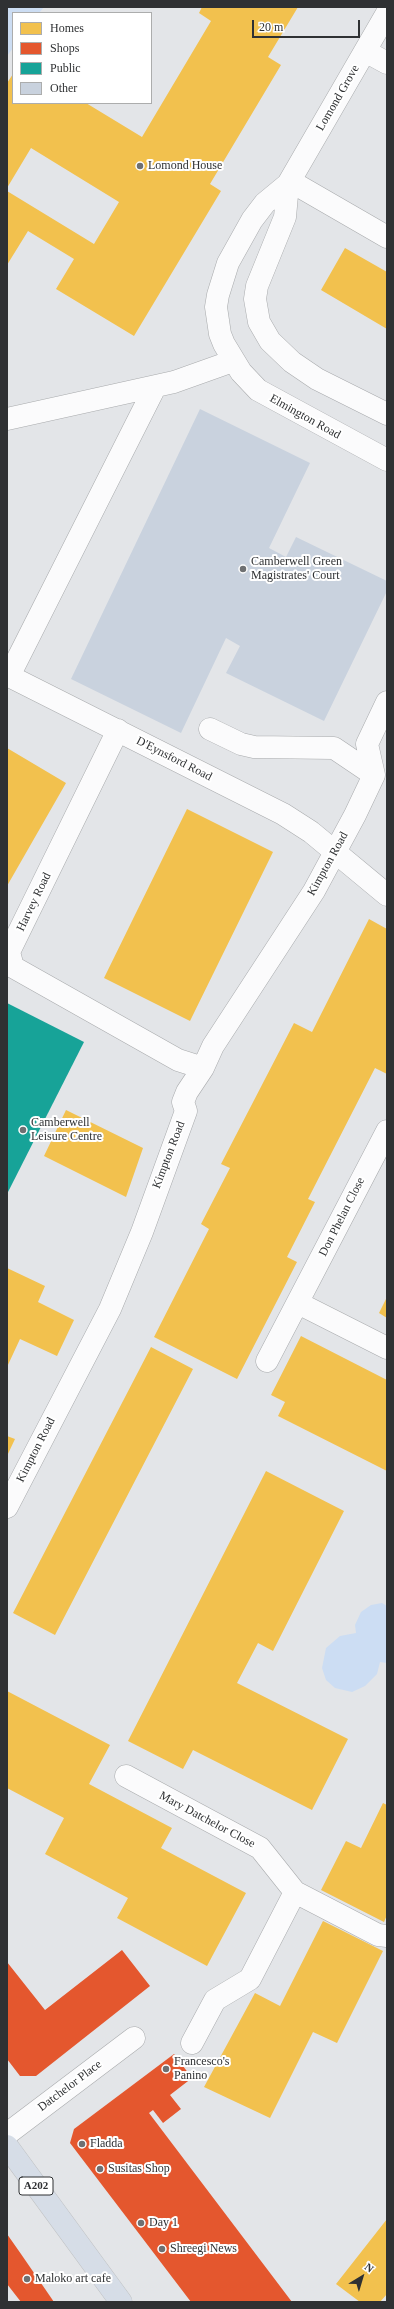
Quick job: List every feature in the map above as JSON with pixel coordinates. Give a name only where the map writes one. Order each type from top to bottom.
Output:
[{"type":"highway","name":"A202","points":[[7,2146],[121,2302]]},
{"type":"street","name":"Lomond Grove","points":[[233,361],[220,334],[218,320],[218,295],[228,263],[252,220],[265,203],[289,182],[387,13]]},
{"type":"street","points":[[365,51],[387,63]]},
{"type":"street","name":"Lomond Grove","points":[[289,182],[285,217],[257,286],[256,311],[265,333],[276,349],[317,379],[387,414]]},
{"type":"street","points":[[289,182],[387,237]]},
{"type":"street","points":[[7,418],[174,382],[233,361]]},
{"type":"street","name":"Elmington Road","points":[[233,361],[249,381],[265,395],[387,460]]},
{"type":"street","points":[[8,675],[155,386]]},
{"type":"street","name":"D'Eynsford Road","points":[[8,675],[283,814],[311,832],[335,852]]},
{"type":"street","points":[[380,772],[367,744],[387,702]]},
{"type":"street","points":[[210,729],[241,744],[254,747],[334,748],[380,772]]},
{"type":"street","name":"Harvey Road","points":[[118,730],[9,952],[13,967],[178,1060],[203,1068]]},
{"type":"street","name":"Kimpton Road","points":[[7,1507],[110,1309],[142,1232],[167,1159],[186,1112],[183,1102],[185,1097],[203,1068],[213,1046],[314,891],[380,772]]},
{"type":"street","points":[[335,852],[387,895]]},
{"type":"street","name":"Don Phelan Close","points":[[267,1361],[387,1131]]},
{"type":"street","points":[[298,1303],[387,1348]]},
{"type":"street","name":"Mary Datchelor Close","points":[[126,1776],[260,1848],[295,1892],[378,1935],[387,1936]]},
{"type":"street","points":[[192,2043],[215,2000],[250,1979],[295,1892]]},
{"type":"street","name":"Datchelor Place","points":[[7,2134],[134,2038]]},
{"type":"shaded area","points":[[7,7],[44,7],[40,12],[12,12],[12,49],[7,56]]},
{"type":"shaded area","points":[[382,1603],[387,1606],[387,1663],[380,1662],[377,1674],[365,1686],[352,1692],[335,1688],[326,1680],[322,1668],[326,1648],[340,1636],[356,1633],[355,1625],[361,1612],[371,1605]]},
{"type":"building: Homes","name":"Lomond House","points":[[202,7],[298,7],[268,57],[281,65],[210,184],[221,191],[134,336],[56,289],[74,259],[28,231],[7,265],[7,191],[94,244],[119,202],[31,148],[7,188],[7,83],[12,76],[12,104],[88,104],[142,137],[211,21],[199,13]]},
{"type":"building: Homes","points":[[345,248],[387,272],[387,329],[321,290]]},
{"type":"building: Homes","points":[[7,748],[66,783],[7,886]]},
{"type":"building: Homes","points":[[187,809],[273,852],[190,1021],[104,978]]},
{"type":"building: Homes","points":[[369,919],[387,929],[387,1074],[375,1068],[308,1199],[315,1202],[287,1257],[297,1262],[237,1379],[154,1337],[209,1229],[201,1224],[230,1168],[221,1164],[294,1023],[312,1032]]},
{"type":"building: Homes","points":[[66,1110],[143,1148],[126,1197],[44,1156]]},
{"type":"building: Homes","points":[[7,1268],[45,1286],[38,1302],[74,1320],[57,1356],[20,1339],[7,1367]]},
{"type":"building: Homes","points":[[387,1297],[387,1318],[379,1313]]},
{"type":"building: Homes","points":[[301,1336],[387,1380],[387,1471],[278,1416],[285,1402],[271,1395]]},
{"type":"building: Homes","points":[[151,1347],[193,1369],[55,1635],[13,1613]]},
{"type":"building: Homes","points":[[7,1436],[15,1439],[7,1456]]},
{"type":"building: Homes","points":[[266,1471],[344,1511],[273,1651],[258,1643],[237,1683],[348,1739],[312,1810],[193,1750],[183,1769],[128,1741]]},
{"type":"building: Homes","points":[[7,1691],[110,1745],[89,1784],[172,1828],[161,1848],[246,1893],[207,1966],[117,1918],[128,1898],[45,1854],[64,1818],[7,1788]]},
{"type":"building: Homes","points":[[383,1803],[387,1805],[387,1915],[384,1922],[321,1890],[346,1841],[361,1848]]},
{"type":"building: Homes","points":[[323,1921],[383,1951],[337,2043],[313,2032],[270,2118],[204,2087],[255,1993],[280,2006]]},
{"type":"building: Homes","points":[[387,2219],[387,2294],[380,2302],[360,2302],[336,2284]]},
{"type":"building: Shops","points":[[122,1950],[150,1986],[36,2076],[20,2076],[7,2059],[7,1962],[45,2010]]},
{"type":"building: Shops","points":[[174,2054],[192,2078],[170,2095],[181,2109],[163,2123],[153,2110],[149,2113],[292,2302],[191,2302],[70,2143],[74,2129]]},
{"type":"building: Shops","points":[[7,2234],[54,2302],[21,2302],[7,2284]]},
{"type":"building: Public","name":"Camberwell Leisure Centre","points":[[7,1003],[84,1042],[7,1194]]},
{"type":"building: Other","name":"Camberwell Green Magistrates' Court","points":[[200,409],[310,463],[269,548],[286,557],[296,537],[387,581],[387,591],[324,721],[226,673],[240,646],[226,638],[181,733],[71,679]]},
{"type":"place","name":"Lomond House","points":[[140,166]]},
{"type":"place","name":"Camberwell Green Magistrates' Court","points":[[243,569]]},
{"type":"place","name":"Camberwell Leisure Centre","points":[[23,1130]]},
{"type":"place","name":"Francesco's Panino","points":[[166,2069]]},
{"type":"place","name":"Fladda","points":[[82,2144]]},
{"type":"place","name":"Susitas Shop","points":[[100,2169]]},
{"type":"place","name":"Day 1","points":[[141,2223]]},
{"type":"place","name":"Shreegi News","points":[[162,2249]]},
{"type":"place","name":"Maloko art cafe","points":[[27,2279]]}]
